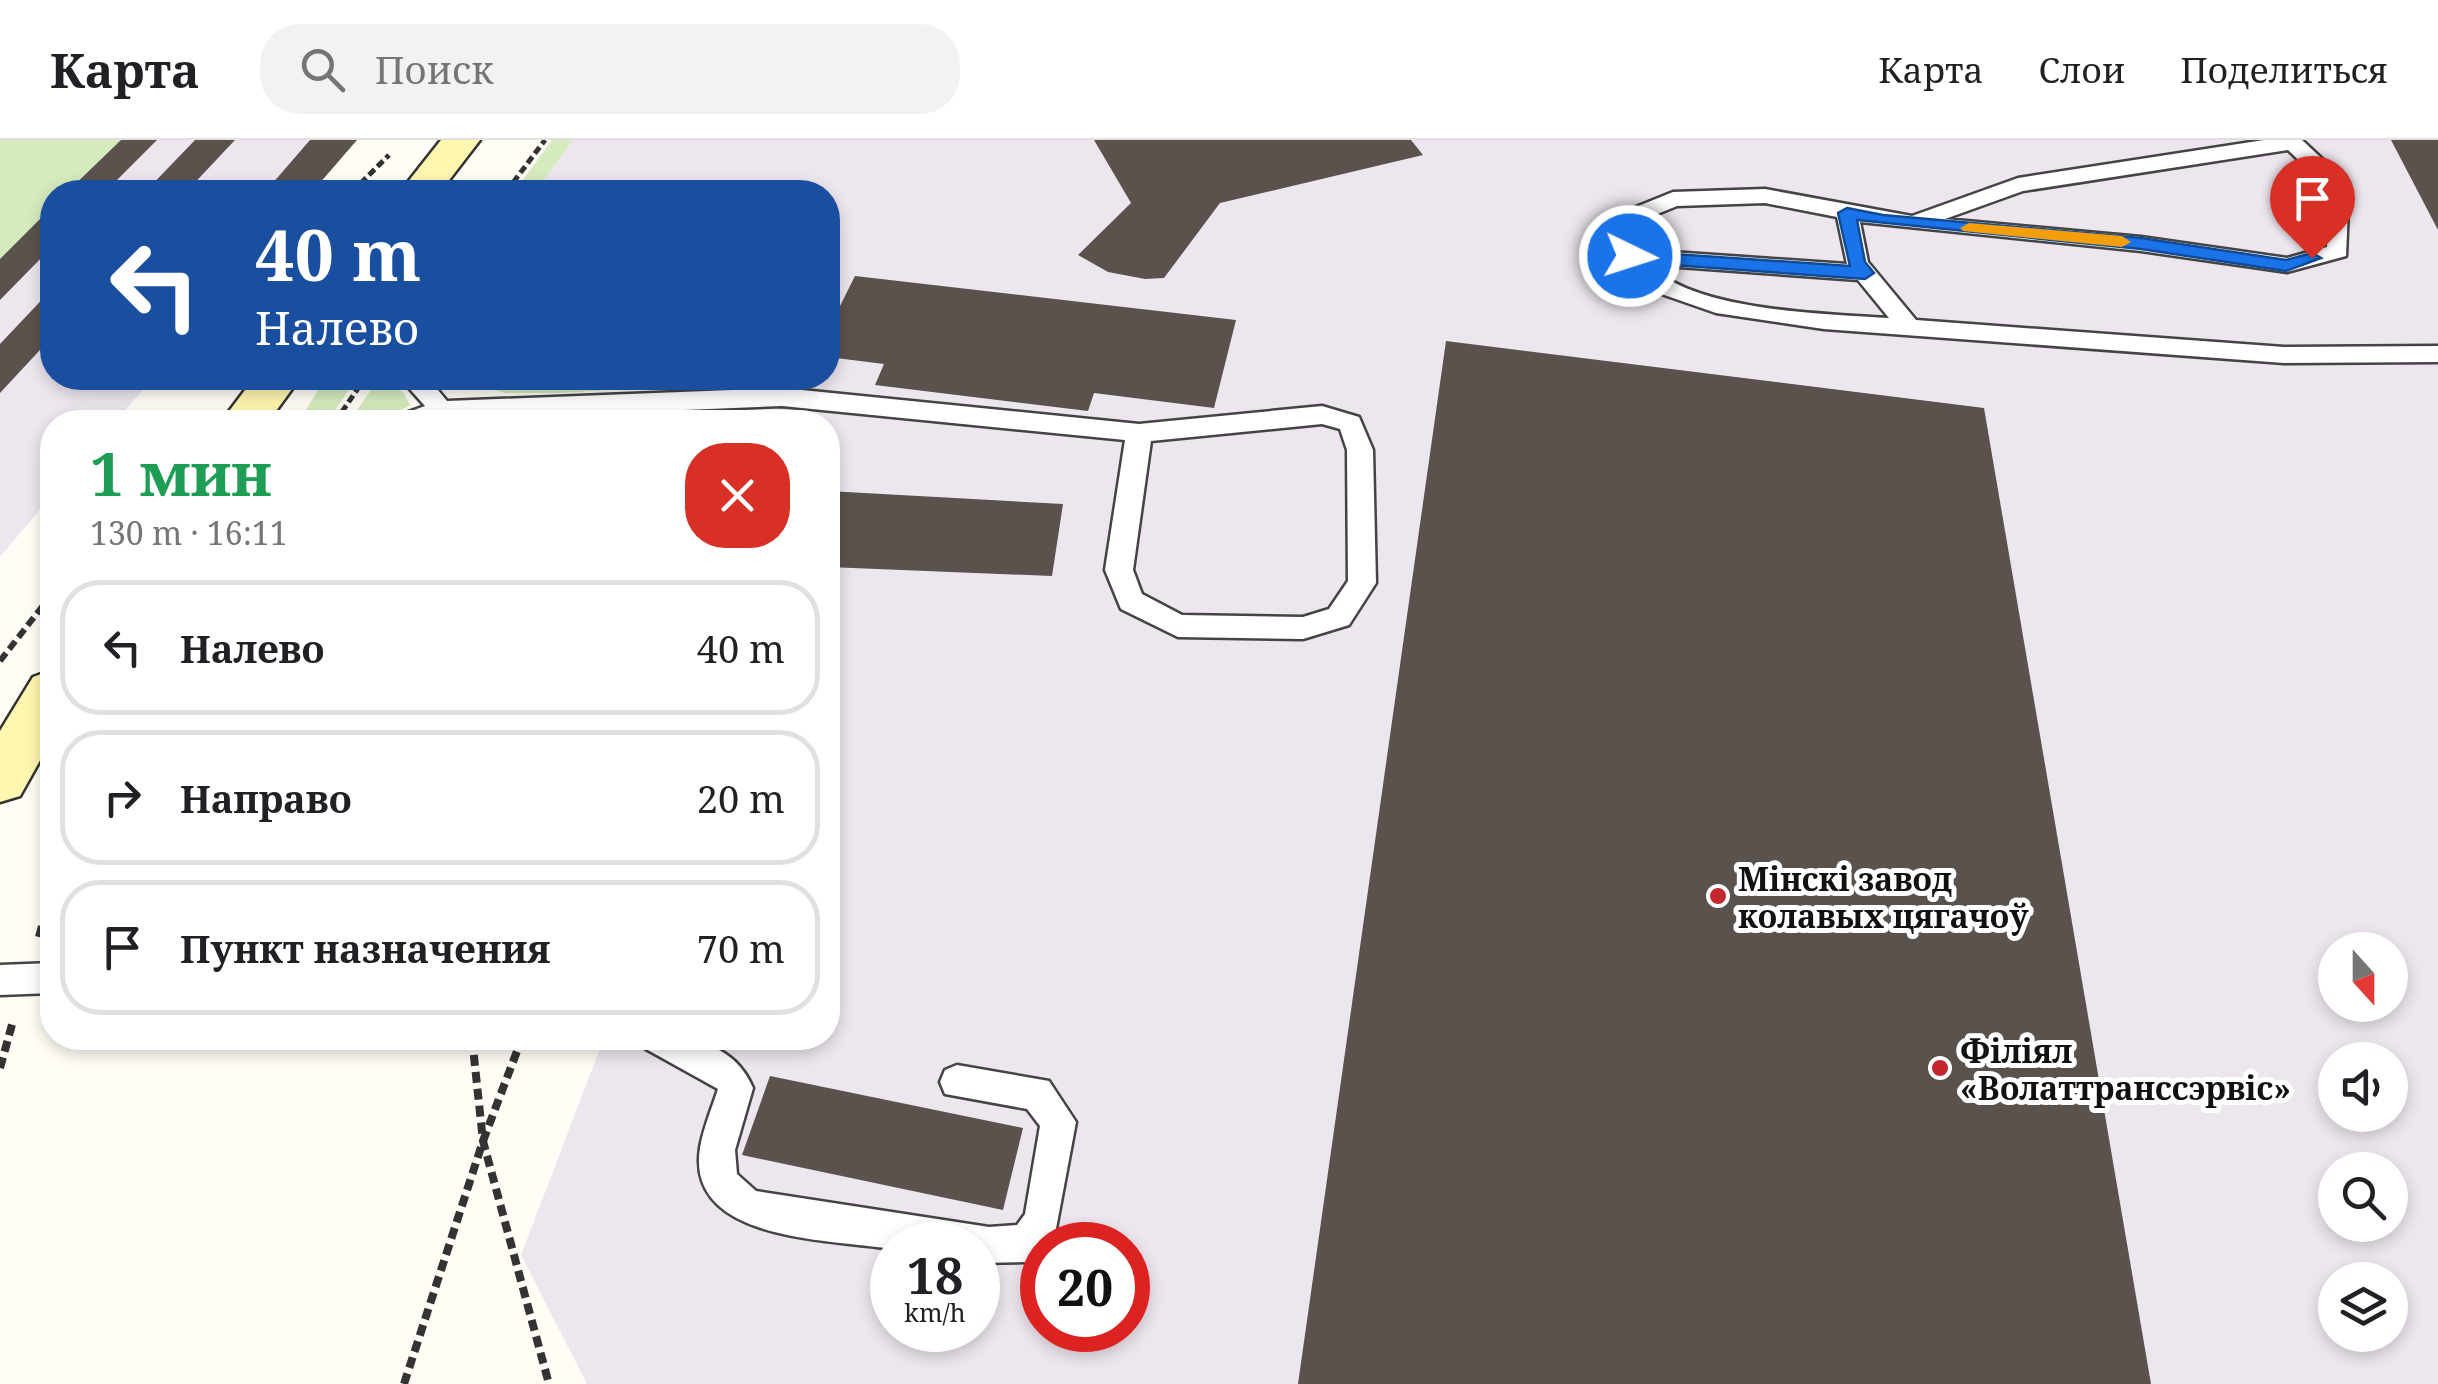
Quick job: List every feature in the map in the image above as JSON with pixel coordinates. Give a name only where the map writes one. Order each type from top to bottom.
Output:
[{"type":"main road","points":[[429,180],[461,140]]},
{"type":"main road","points":[[253,410],[269,390]]},
{"type":"main road","points":[[0,780],[31,713]]},
{"type":"lane","points":[[1913,223],[2018,186],[2197,154],[2293,142],[2341,189],[2338,251],[2286,265],[2141,244],[1913,223],[1765,196],[1673,200],[1628,218],[1630,256],[1655,284],[1716,305],[1909,327],[2284,355],[2438,354]]},
{"type":"lane","points":[[1847,213],[1857,264],[1909,327]]},
{"type":"lane","points":[[1630,256],[1865,273]]},
{"type":"lane","points":[[430,390],[440,410],[782,397],[1139,432],[1322,416],[1350,424],[1360,450],[1362,583],[1339,617],[1303,628],[1178,626],[1131,602],[1120,570],[1139,432]]},
{"type":"lane","points":[[0,980],[40,978]]},
{"type":"lane","points":[[682,1050],[728,1073],[736,1088],[717,1150],[720,1184],[746,1208],[990,1246],[1028,1243],[1042,1221],[1058,1122],[1038,1093],[957,1082]]},
{"type":"path","points":[[515,180],[544,140]]},
{"type":"path","points":[[362,180],[374,165],[398,148]]},
{"type":"path","points":[[0,661],[40,609]]},
{"type":"path","points":[[473,1050],[483,1142],[549,1384]]},
{"type":"path","points":[[404,1384],[483,1142],[518,1050]]},
{"type":"shaded area","points":[[121,140],[357,140],[322,180],[79,180]]},
{"type":"shaded area","points":[[573,140],[2438,140],[2438,1384],[587,1384],[521,1255],[599,1050],[840,1050],[840,410],[779,410],[785,390],[840,390],[840,180],[544,180]]},
{"type":"shaded area","points":[[40,219],[40,390],[143,390],[125,410],[40,410],[40,509],[0,557],[0,259]]},
{"type":"green space","points":[[0,140],[121,140],[79,180],[40,180],[40,219],[0,259]]},
{"type":"green space","points":[[552,140],[573,140],[544,180],[523,180]]},
{"type":"green space","points":[[318,390],[349,390],[335,410],[306,410]]},
{"type":"green space","points":[[371,390],[399,390],[410,405],[401,410],[357,410]]},
{"type":"green space","points":[[496,390],[606,390],[561,393]]},
{"type":"building","points":[[121,140],[157,140],[117,180],[79,180]]},
{"type":"building","points":[[195,140],[235,140],[197,180],[157,180]]},
{"type":"building","points":[[310,140],[357,140],[322,180],[275,180]]},
{"type":"building","points":[[1094,140],[1411,140],[1423,155],[1220,203],[1164,278],[1145,279],[1108,272],[1078,255],[1131,203]]},
{"type":"building","points":[[2391,140],[2438,140],[2438,230]]},
{"type":"building","points":[[40,219],[40,259],[0,300],[0,259]]},
{"type":"building","points":[[855,276],[1236,320],[1214,408],[1094,393],[1088,411],[875,385],[884,364],[840,358],[840,306]]},
{"type":"building","points":[[40,302],[40,350],[0,393],[0,344]]},
{"type":"building","name":"Мінскі завод колавых цягачоў","points":[[1446,341],[1984,408],[2151,1384],[1298,1384]]},
{"type":"building","points":[[840,492],[1063,504],[1052,576],[840,567]]},
{"type":"building","points":[[770,1076],[1023,1128],[1003,1210],[742,1155]]},
{"type":"slow traffic","points":[[1969,228],[2122,242]]},
{"type":"place","name":"Мінскі завод колавых цягачоў","points":[[1718,896]]},
{"type":"place","name":"Філіял «Волаттранссэрвіс»","points":[[1940,1068]]},
{"type":"route","points":[[1630,256],[1865,273],[1857,264],[1847,213],[1883,220],[2141,244],[2286,265],[2312,258]]}]
